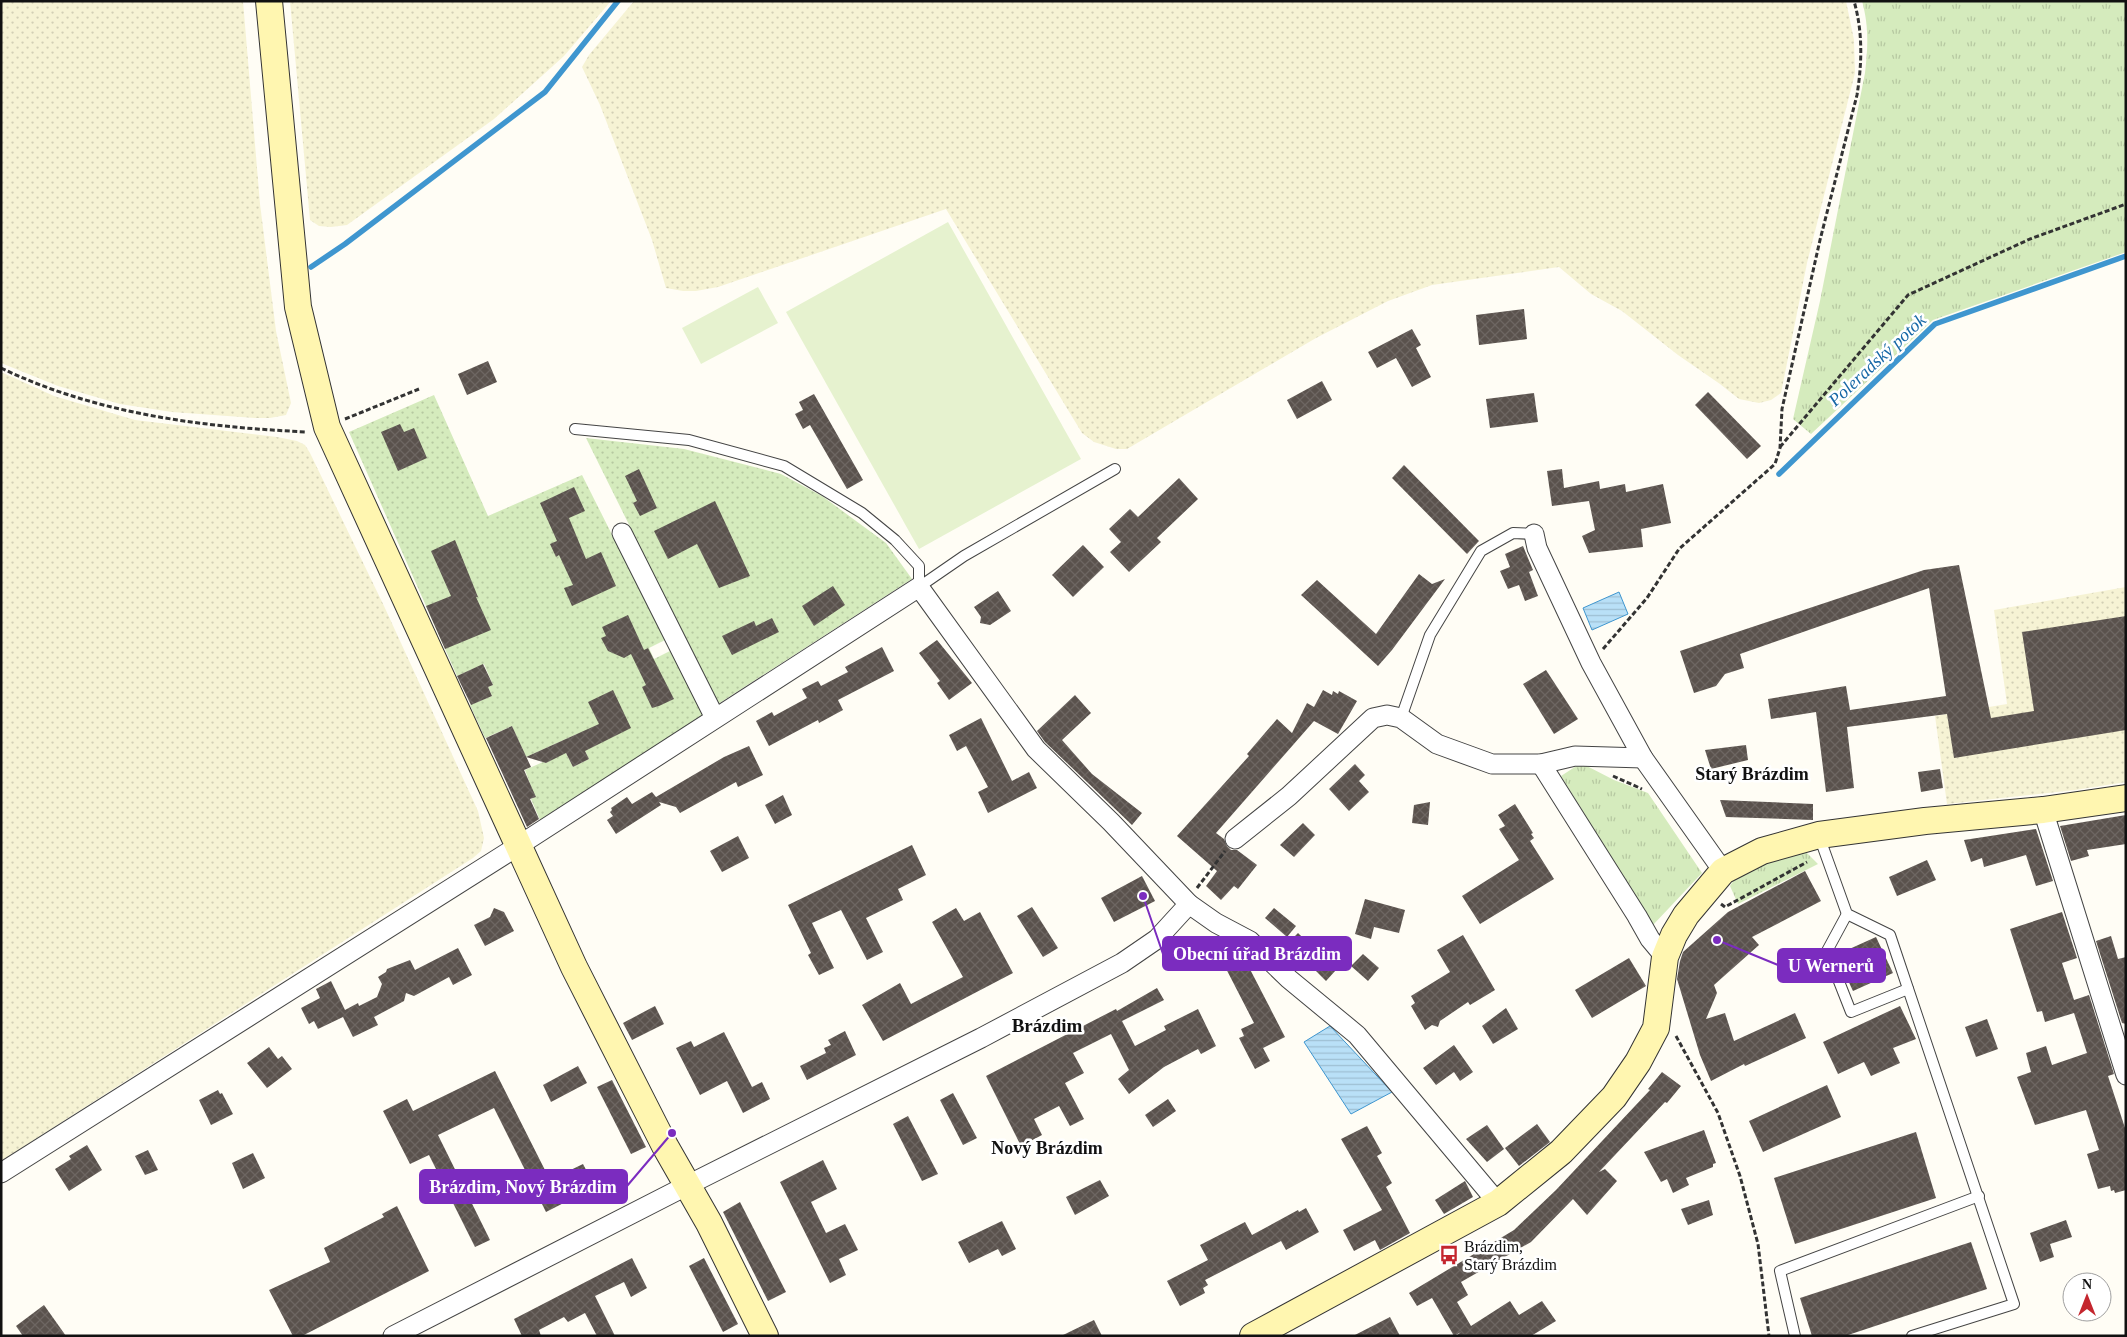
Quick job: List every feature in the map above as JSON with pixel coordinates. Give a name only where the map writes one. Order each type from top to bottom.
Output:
[{"type":"street","points":[[269,1],[298,307],[327,427],[579,976],[665,1146],[688,1185],[765,1336]]},
{"type":"street","points":[[622,533],[715,718]]},
{"type":"street","points":[[1534,534],[1537,548],[1591,663],[1643,758],[1723,871]]},
{"type":"street","points":[[1,1173],[518,846],[918,587],[1036,749],[1111,822],[1189,904],[1216,923],[1250,941],[1290,979],[1357,1035],[1498,1203]]},
{"type":"street","points":[[1235,839],[1290,796],[1373,718],[1387,715],[1401,718],[1437,744],[1492,764],[1541,764],[1575,756],[1643,758]]},
{"type":"street","points":[[1541,764],[1650,939],[1665,957]]},
{"type":"street","points":[[1253,1336],[1498,1203],[1561,1152],[1614,1097],[1638,1062],[1656,1028],[1665,957],[1674,935],[1686,915],[1723,871],[1762,851],[1822,843],[1905,823],[2043,810],[2126,798]]},
{"type":"street","points":[[2043,810],[2126,1075]]},
{"type":"street","points":[[393,1336],[981,1038],[1122,963],[1157,939],[1189,904]]},
{"type":"lane","points":[[575,429],[689,440],[784,466],[862,513],[894,540],[918,566],[918,587]]},
{"type":"lane","points":[[918,587],[964,556],[1115,469]]},
{"type":"lane","points":[[1401,718],[1430,635],[1481,551],[1513,533],[1534,534]]},
{"type":"lane","points":[[1822,843],[1846,914],[1890,935],[2014,1304],[1912,1336]]},
{"type":"lane","points":[[1846,914],[1827,951],[1851,1012],[1908,989]]},
{"type":"lane","points":[[1795,1336],[1780,1271],[1979,1196]]},
{"type":"path","points":[[1591,663],[1647,598],[1679,549],[1775,464],[1780,448],[1782,409],[1820,240],[1857,96],[1861,41],[1858,14],[1854,1]]},
{"type":"path","points":[[1780,448],[1908,295],[2030,239],[2126,204]]},
{"type":"path","points":[[1,368],[56,392],[104,406],[160,418],[246,429],[312,432],[419,389]]},
{"type":"path","points":[[1609,774],[1646,790]]},
{"type":"path","points":[[1189,904],[1200,883],[1235,839]]},
{"type":"path","points":[[1719,902],[1725,907],[1822,843]]},
{"type":"path","points":[[1656,1028],[1675,1035],[1718,1113],[1740,1176],[1758,1244],[1769,1336]]},
{"type":"shaded area","points":[[1,1],[243,1],[260,204],[276,331],[291,403],[286,415],[255,418],[172,412],[120,404],[58,386],[1,363]]},
{"type":"shaded area","points":[[290,1],[611,1],[564,56],[494,119],[347,225],[331,227],[319,226],[310,220]]},
{"type":"shaded area","points":[[634,1],[1846,1],[1854,40],[1855,73],[1807,263],[1781,393],[1771,400],[1759,403],[1739,399],[1678,355],[1622,311],[1591,294],[1559,267],[1432,285],[1388,301],[1316,338],[1127,449],[1116,449],[1094,442],[1082,433],[946,209],[718,287],[696,291],[666,288],[652,240],[600,105],[582,67],[589,55]]},
{"type":"shaded area","points":[[1,372],[54,396],[135,420],[277,437],[297,441],[305,445],[384,606],[478,811],[484,838],[481,851],[473,858],[1,1161]]},
{"type":"shaded area","points":[[2126,587],[2126,782],[2075,790],[1947,804],[1935,716],[2007,704],[1994,610]]},
{"type":"green space","points":[[1862,1],[2126,1],[2126,252],[1933,320],[1811,434],[1793,419],[1820,301],[1865,73],[1867,37]]},
{"type":"green space","points":[[948,222],[1081,459],[919,549],[786,312]]},
{"type":"green space","points":[[758,287],[778,323],[701,364],[682,328]]},
{"type":"green space","points":[[434,395],[488,516],[582,475],[665,640],[649,648],[654,659],[670,651],[704,716],[540,820],[531,799],[535,797],[525,770],[543,762],[546,763],[565,751],[573,767],[589,759],[577,734],[526,757],[512,726],[485,738],[470,705],[492,696],[488,687],[493,685],[484,664],[457,676],[349,432]]},
{"type":"green space","points":[[586,438],[684,449],[781,474],[822,496],[886,543],[912,579],[718,704]]},
{"type":"green space","points":[[1581,763],[1614,780],[1648,793],[1702,873],[1653,925],[1561,776]]},
{"type":"green space","points":[[1803,849],[1818,864],[1738,904],[1730,886],[1736,878],[1753,866]]},
{"type":"water","points":[[1619,592],[1628,614],[1592,630],[1583,608]]},
{"type":"water","points":[[1330,1026],[1392,1092],[1351,1114],[1304,1042]]},
{"type":"building","points":[[1524,309],[1527,339],[1479,345],[1476,315]]},
{"type":"building","points":[[1412,329],[1421,345],[1416,348],[1431,377],[1412,387],[1396,358],[1377,368],[1368,352]]},
{"type":"building","points":[[488,361],[497,382],[467,395],[458,374]]},
{"type":"building","points":[[1322,381],[1332,400],[1297,419],[1287,400]]},
{"type":"building","points":[[1708,392],[1761,446],[1747,459],[1695,405]]},
{"type":"building","points":[[1534,393],[1538,422],[1490,428],[1486,399]]},
{"type":"building","points":[[814,394],[863,480],[847,489],[810,425],[803,429],[795,414],[803,410],[799,402]]},
{"type":"building","points":[[400,424],[404,432],[414,428],[427,458],[398,471],[381,432]]},
{"type":"building","points":[[1404,465],[1479,541],[1467,554],[1392,478]]},
{"type":"building","points":[[639,469],[657,508],[640,516],[633,503],[637,501],[625,476]]},
{"type":"building","points":[[1562,469],[1564,488],[1599,481],[1600,489],[1625,484],[1626,492],[1663,484],[1671,523],[1641,529],[1643,547],[1589,553],[1582,536],[1595,530],[1589,501],[1552,506],[1547,471]]},
{"type":"building","points":[[1179,478],[1198,499],[1157,538],[1161,542],[1129,572],[1110,552],[1121,542],[1109,529],[1130,509],[1138,517]]},
{"type":"building","points":[[574,487],[585,511],[569,518],[586,559],[601,552],[616,586],[572,606],[564,588],[573,585],[559,555],[556,557],[550,544],[557,541],[540,503]]},
{"type":"building","points":[[715,501],[750,576],[719,588],[697,544],[668,559],[654,531]]},
{"type":"building","points":[[455,540],[478,597],[476,597],[491,630],[445,649],[426,606],[451,596],[431,551]]},
{"type":"building","points":[[1083,545],[1104,567],[1073,597],[1052,575]]},
{"type":"building","points":[[1523,546],[1533,570],[1529,572],[1538,596],[1525,601],[1519,585],[1508,589],[1500,571],[1510,567],[1505,554]]},
{"type":"building","points":[[1959,565],[1991,718],[2034,711],[2022,632],[2126,616],[2126,730],[1954,758],[1947,714],[1847,727],[1854,788],[1826,792],[1816,712],[1771,719],[1768,699],[1846,686],[1850,710],[1946,696],[1929,588],[1740,654],[1744,668],[1725,674],[1716,686],[1694,693],[1680,651],[1924,570]]},
{"type":"building","points":[[1419,574],[1432,584],[1445,579],[1378,666],[1301,595],[1317,580],[1376,634]]},
{"type":"building","points":[[833,586],[845,605],[814,626],[802,606]]},
{"type":"building","points":[[998,591],[1011,611],[990,625],[980,623],[981,617],[974,607]]},
{"type":"building","points":[[628,615],[644,650],[648,648],[674,699],[659,706],[652,708],[642,687],[646,685],[631,654],[624,658],[608,651],[601,638],[606,636],[602,627]]},
{"type":"building","points":[[772,618],[779,632],[732,655],[722,636],[754,621],[756,626]]},
{"type":"building","points":[[937,640],[972,683],[949,700],[937,683],[940,681],[919,653]]},
{"type":"building","points":[[882,647],[894,671],[838,700],[843,710],[819,723],[818,720],[769,746],[756,721],[772,712],[774,716],[807,698],[802,689],[818,681],[821,686],[848,672],[845,667]]},
{"type":"building","points":[[483,664],[493,685],[488,687],[492,696],[471,705],[457,676]]},
{"type":"building","points":[[1546,670],[1578,719],[1554,734],[1523,684]]},
{"type":"building","points":[[613,690],[631,728],[585,751],[589,759],[573,767],[566,753],[546,763],[526,757],[599,724],[588,702]]},
{"type":"building","points":[[1323,690],[1332,695],[1333,691],[1338,694],[1339,691],[1357,701],[1338,734],[1314,721],[1216,833],[1224,839],[1231,850],[1237,850],[1257,865],[1238,889],[1234,886],[1221,900],[1206,886],[1217,871],[1177,836],[1249,756],[1247,754],[1277,719],[1292,733],[1307,703],[1314,707]]},
{"type":"building","points":[[1075,695],[1091,713],[1062,740],[1092,774],[1142,813],[1132,825],[1045,742],[1037,731]]},
{"type":"building","points":[[981,718],[1012,781],[1029,772],[1037,788],[988,813],[978,792],[988,787],[966,746],[957,751],[949,735]]},
{"type":"building","points":[[512,726],[531,767],[524,770],[536,797],[530,799],[539,819],[527,827],[486,738]]},
{"type":"building","points":[[1746,745],[1748,760],[1711,769],[1705,750]]},
{"type":"building","points":[[749,746],[763,775],[738,787],[736,782],[680,813],[676,807],[659,802],[661,805],[616,834],[607,820],[613,816],[610,812],[611,808],[627,797],[632,804],[652,792],[656,797],[724,757]]},
{"type":"building","points":[[1355,764],[1365,775],[1359,781],[1369,792],[1349,811],[1329,789]]},
{"type":"building","points":[[1940,769],[1943,788],[1921,792],[1918,772]]},
{"type":"building","points":[[783,795],[792,815],[775,824],[765,805]]},
{"type":"building","points":[[1720,800],[1813,804],[1813,820],[1726,817]]},
{"type":"building","points":[[1430,802],[1428,825],[1412,823],[1414,805]]},
{"type":"building","points":[[1515,804],[1533,833],[1531,834],[1534,838],[1530,841],[1554,879],[1480,924],[1462,896],[1519,860],[1499,829],[1505,826],[1498,815]]},
{"type":"building","points":[[2126,815],[2126,844],[2087,850],[2089,856],[2071,861],[2060,826]]},
{"type":"building","points":[[1303,823],[1315,835],[1294,857],[1280,845]]},
{"type":"building","points":[[2036,829],[2053,881],[2036,886],[2026,855],[1984,867],[1982,858],[1971,862],[1964,840]]},
{"type":"building","points":[[738,836],[749,858],[722,872],[710,851]]},
{"type":"building","points":[[912,845],[926,875],[898,889],[903,900],[866,918],[883,952],[867,960],[841,910],[812,923],[834,968],[819,975],[808,955],[811,953],[788,905]]},
{"type":"building","points":[[1927,860],[1936,880],[1897,896],[1889,877]]},
{"type":"building","points":[[1805,871],[1821,901],[1752,937],[1759,945],[1714,985],[1717,993],[1706,1019],[1725,1013],[1734,1041],[1795,1013],[1806,1038],[1745,1066],[1744,1064],[1711,1081],[1700,1055],[1677,979],[1683,952],[1728,912]]},
{"type":"building","points":[[1142,876],[1155,901],[1114,922],[1101,898]]},
{"type":"building","points":[[1365,899],[1405,910],[1399,933],[1374,927],[1371,939],[1355,934]]},
{"type":"building","points":[[1032,907],[1058,948],[1043,957],[1017,916]]},
{"type":"building","points":[[494,908],[504,912],[514,931],[485,946],[474,925],[490,917]]},
{"type":"building","points":[[956,908],[964,921],[980,912],[1013,973],[883,1041],[862,1005],[900,983],[911,1004],[963,977],[932,922]]},
{"type":"building","points":[[1274,908],[1296,926],[1287,937],[1265,918]]},
{"type":"building","points":[[2062,912],[2077,958],[2062,963],[2074,1000],[2089,995],[2114,1074],[2108,1076],[2126,1131],[2126,1190],[2115,1193],[2114,1190],[2111,1191],[2110,1186],[2098,1189],[2087,1154],[2099,1150],[2086,1110],[2035,1125],[2017,1077],[2031,1072],[2026,1053],[2046,1046],[2052,1065],[2087,1053],[2074,1013],[2045,1022],[2042,1011],[2037,1012],[2010,929]]},
{"type":"building","points":[[1298,933],[1336,970],[1326,981],[1288,943]]},
{"type":"building","points":[[1463,935],[1495,990],[1470,1005],[1468,1002],[1440,1021],[1438,1027],[1432,1025],[1425,1030],[1411,1006],[1415,1003],[1411,996],[1450,972],[1437,950]]},
{"type":"building","points":[[2111,936],[2118,959],[2126,957],[2126,1024],[2122,1023],[2096,941]]},
{"type":"building","points":[[1876,937],[1893,973],[1853,991],[1836,955]]},
{"type":"building","points":[[1236,946],[1239,948],[1285,1037],[1263,1048],[1270,1061],[1255,1069],[1239,1038],[1244,1036],[1241,1029],[1254,1023],[1219,955]]},
{"type":"building","points":[[458,948],[472,975],[453,985],[449,977],[414,996],[406,993],[404,1001],[374,1017],[378,1025],[353,1037],[343,1017],[318,1029],[314,1021],[309,1024],[301,1008],[320,998],[316,989],[331,981],[345,1010],[358,1003],[359,1006],[377,997],[382,984],[378,977],[386,972],[387,969],[410,960],[415,970]]},
{"type":"building","points":[[1363,954],[1379,968],[1368,981],[1351,966]]},
{"type":"building","points":[[1629,958],[1646,986],[1592,1018],[1575,990]]},
{"type":"building","points":[[1157,988],[1164,1000],[1122,1021],[1135,1046],[1166,1030],[1164,1026],[1198,1009],[1216,1046],[1201,1054],[1198,1049],[1164,1067],[1129,1094],[1118,1079],[1129,1070],[1111,1034],[1073,1053],[1084,1073],[1065,1083],[1084,1119],[1070,1126],[1059,1106],[1034,1119],[1042,1135],[1021,1146],[986,1076],[1116,1009],[1117,1011]]},
{"type":"building","points":[[655,1006],[664,1024],[632,1040],[623,1023]]},
{"type":"building","points":[[1900,1006],[1916,1039],[1893,1048],[1900,1063],[1871,1076],[1864,1062],[1838,1074],[1823,1042]]},
{"type":"building","points":[[1506,1008],[1518,1029],[1493,1044],[1482,1026]]},
{"type":"building","points":[[1987,1019],[1998,1049],[1976,1057],[1965,1027]]},
{"type":"building","points":[[845,1031],[856,1055],[807,1080],[800,1066],[826,1053],[824,1048],[831,1045],[828,1040]]},
{"type":"building","points":[[724,1032],[752,1087],[762,1082],[770,1099],[743,1113],[727,1081],[700,1095],[676,1048],[691,1041],[694,1047]]},
{"type":"building","points":[[1454,1045],[1473,1072],[1460,1081],[1454,1072],[1436,1085],[1423,1068]]},
{"type":"building","points":[[269,1047],[278,1059],[282,1056],[292,1069],[267,1088],[247,1063]]},
{"type":"building","points":[[578,1066],[587,1083],[551,1102],[543,1085]]},
{"type":"building","points":[[495,1071],[550,1180],[583,1164],[595,1187],[546,1212],[494,1108],[438,1135],[490,1240],[475,1247],[429,1155],[410,1164],[383,1111],[407,1099],[413,1111]]},
{"type":"building","points":[[1662,1072],[1681,1086],[1667,1103],[1665,1102],[1599,1172],[1605,1169],[1617,1181],[1587,1215],[1573,1199],[1531,1242],[1461,1282],[1468,1295],[1457,1302],[1471,1326],[1510,1301],[1519,1315],[1542,1301],[1556,1321],[1531,1336],[1456,1336],[1461,1332],[1454,1336],[1432,1298],[1417,1306],[1409,1293],[1514,1230],[1556,1190],[1650,1090],[1648,1089]]},
{"type":"building","points":[[612,1080],[646,1147],[631,1154],[597,1087]]},
{"type":"building","points":[[1827,1085],[1841,1117],[1763,1152],[1749,1121]]},
{"type":"building","points":[[218,1090],[220,1094],[222,1093],[233,1114],[211,1125],[199,1100]]},
{"type":"building","points":[[953,1093],[977,1138],[963,1145],[940,1100]]},
{"type":"building","points":[[1168,1099],[1176,1111],[1153,1127],[1145,1115]]},
{"type":"building","points":[[908,1116],[938,1174],[922,1181],[893,1124]]},
{"type":"building","points":[[1537,1124],[1550,1142],[1519,1166],[1505,1148]]},
{"type":"building","points":[[1487,1125],[1504,1149],[1487,1162],[1466,1139]]},
{"type":"building","points":[[1367,1126],[1382,1153],[1377,1156],[1392,1183],[1386,1187],[1410,1233],[1380,1250],[1375,1240],[1354,1251],[1343,1230],[1382,1210],[1341,1139]]},
{"type":"building","points":[[1704,1130],[1716,1163],[1713,1164],[1713,1167],[1686,1178],[1689,1185],[1673,1193],[1667,1179],[1661,1182],[1644,1152]]},
{"type":"building","points":[[1916,1132],[1936,1198],[1795,1244],[1774,1178]]},
{"type":"building","points":[[87,1145],[102,1170],[69,1191],[55,1169],[71,1159],[69,1156]]},
{"type":"building","points":[[148,1150],[158,1170],[145,1175],[135,1156]]},
{"type":"building","points":[[253,1153],[265,1178],[243,1189],[232,1163]]},
{"type":"building","points":[[823,1160],[837,1189],[811,1202],[826,1233],[845,1224],[858,1250],[839,1259],[846,1275],[830,1283],[780,1182]]},
{"type":"building","points":[[1100,1180],[1109,1196],[1075,1215],[1066,1197]]},
{"type":"building","points":[[1465,1181],[1473,1197],[1444,1214],[1435,1200]]},
{"type":"building","points":[[1709,1200],[1713,1215],[1688,1225],[1681,1209]]},
{"type":"building","points":[[740,1202],[786,1292],[768,1301],[723,1212]]},
{"type":"building","points":[[397,1206],[429,1271],[302,1336],[293,1336],[269,1290],[330,1262],[324,1248],[384,1217],[382,1214]]},
{"type":"building","points":[[1306,1208],[1319,1232],[1286,1250],[1281,1241],[1205,1280],[1208,1285],[1203,1288],[1205,1293],[1180,1306],[1167,1281],[1208,1260],[1200,1245],[1245,1222],[1252,1235],[1298,1210],[1299,1212]]},
{"type":"building","points":[[2066,1220],[2072,1237],[2050,1244],[2054,1257],[2040,1262],[2030,1233]]},
{"type":"building","points":[[1002,1221],[1016,1249],[1002,1256],[998,1249],[969,1263],[958,1242]]},
{"type":"building","points":[[1971,1242],[1987,1289],[1845,1336],[1812,1336],[1800,1298]]},
{"type":"building","points":[[632,1258],[647,1288],[631,1297],[624,1282],[595,1296],[615,1336],[597,1336],[585,1313],[568,1322],[564,1317],[539,1330],[541,1336],[522,1336],[514,1319]]},
{"type":"building","points":[[704,1258],[738,1324],[723,1332],[689,1266]]},
{"type":"building","points":[[44,1305],[66,1336],[23,1336],[16,1326]]},
{"type":"building","points":[[1390,1317],[1400,1336],[1353,1336]]},
{"type":"building","points":[[1094,1320],[1102,1336],[1061,1336]]},
{"type":"waterway","points":[[311,267],[345,244],[545,92],[618,1]]},
{"type":"waterway","name":"Poleradský potok","points":[[1779,474],[1935,324],[2126,256]]},
{"type":"place","name":"Obecní úřad Brázdim","points":[[1143,896]]},
{"type":"place","name":"U Wernerů","points":[[1717,940]]},
{"type":"place","name":"Brázdim, Nový Brázdim","points":[[672,1133]]},
{"type":"place","name":"Brázdim, Starý Brázdim","points":[[1449,1255]]},
{"type":"district","name":"Starý Brázdim","points":[[1752,774]]},
{"type":"district","name":"Brázdim","points":[[1047,1025]]},
{"type":"district","name":"Nový Brázdim","points":[[1047,1148]]}]
